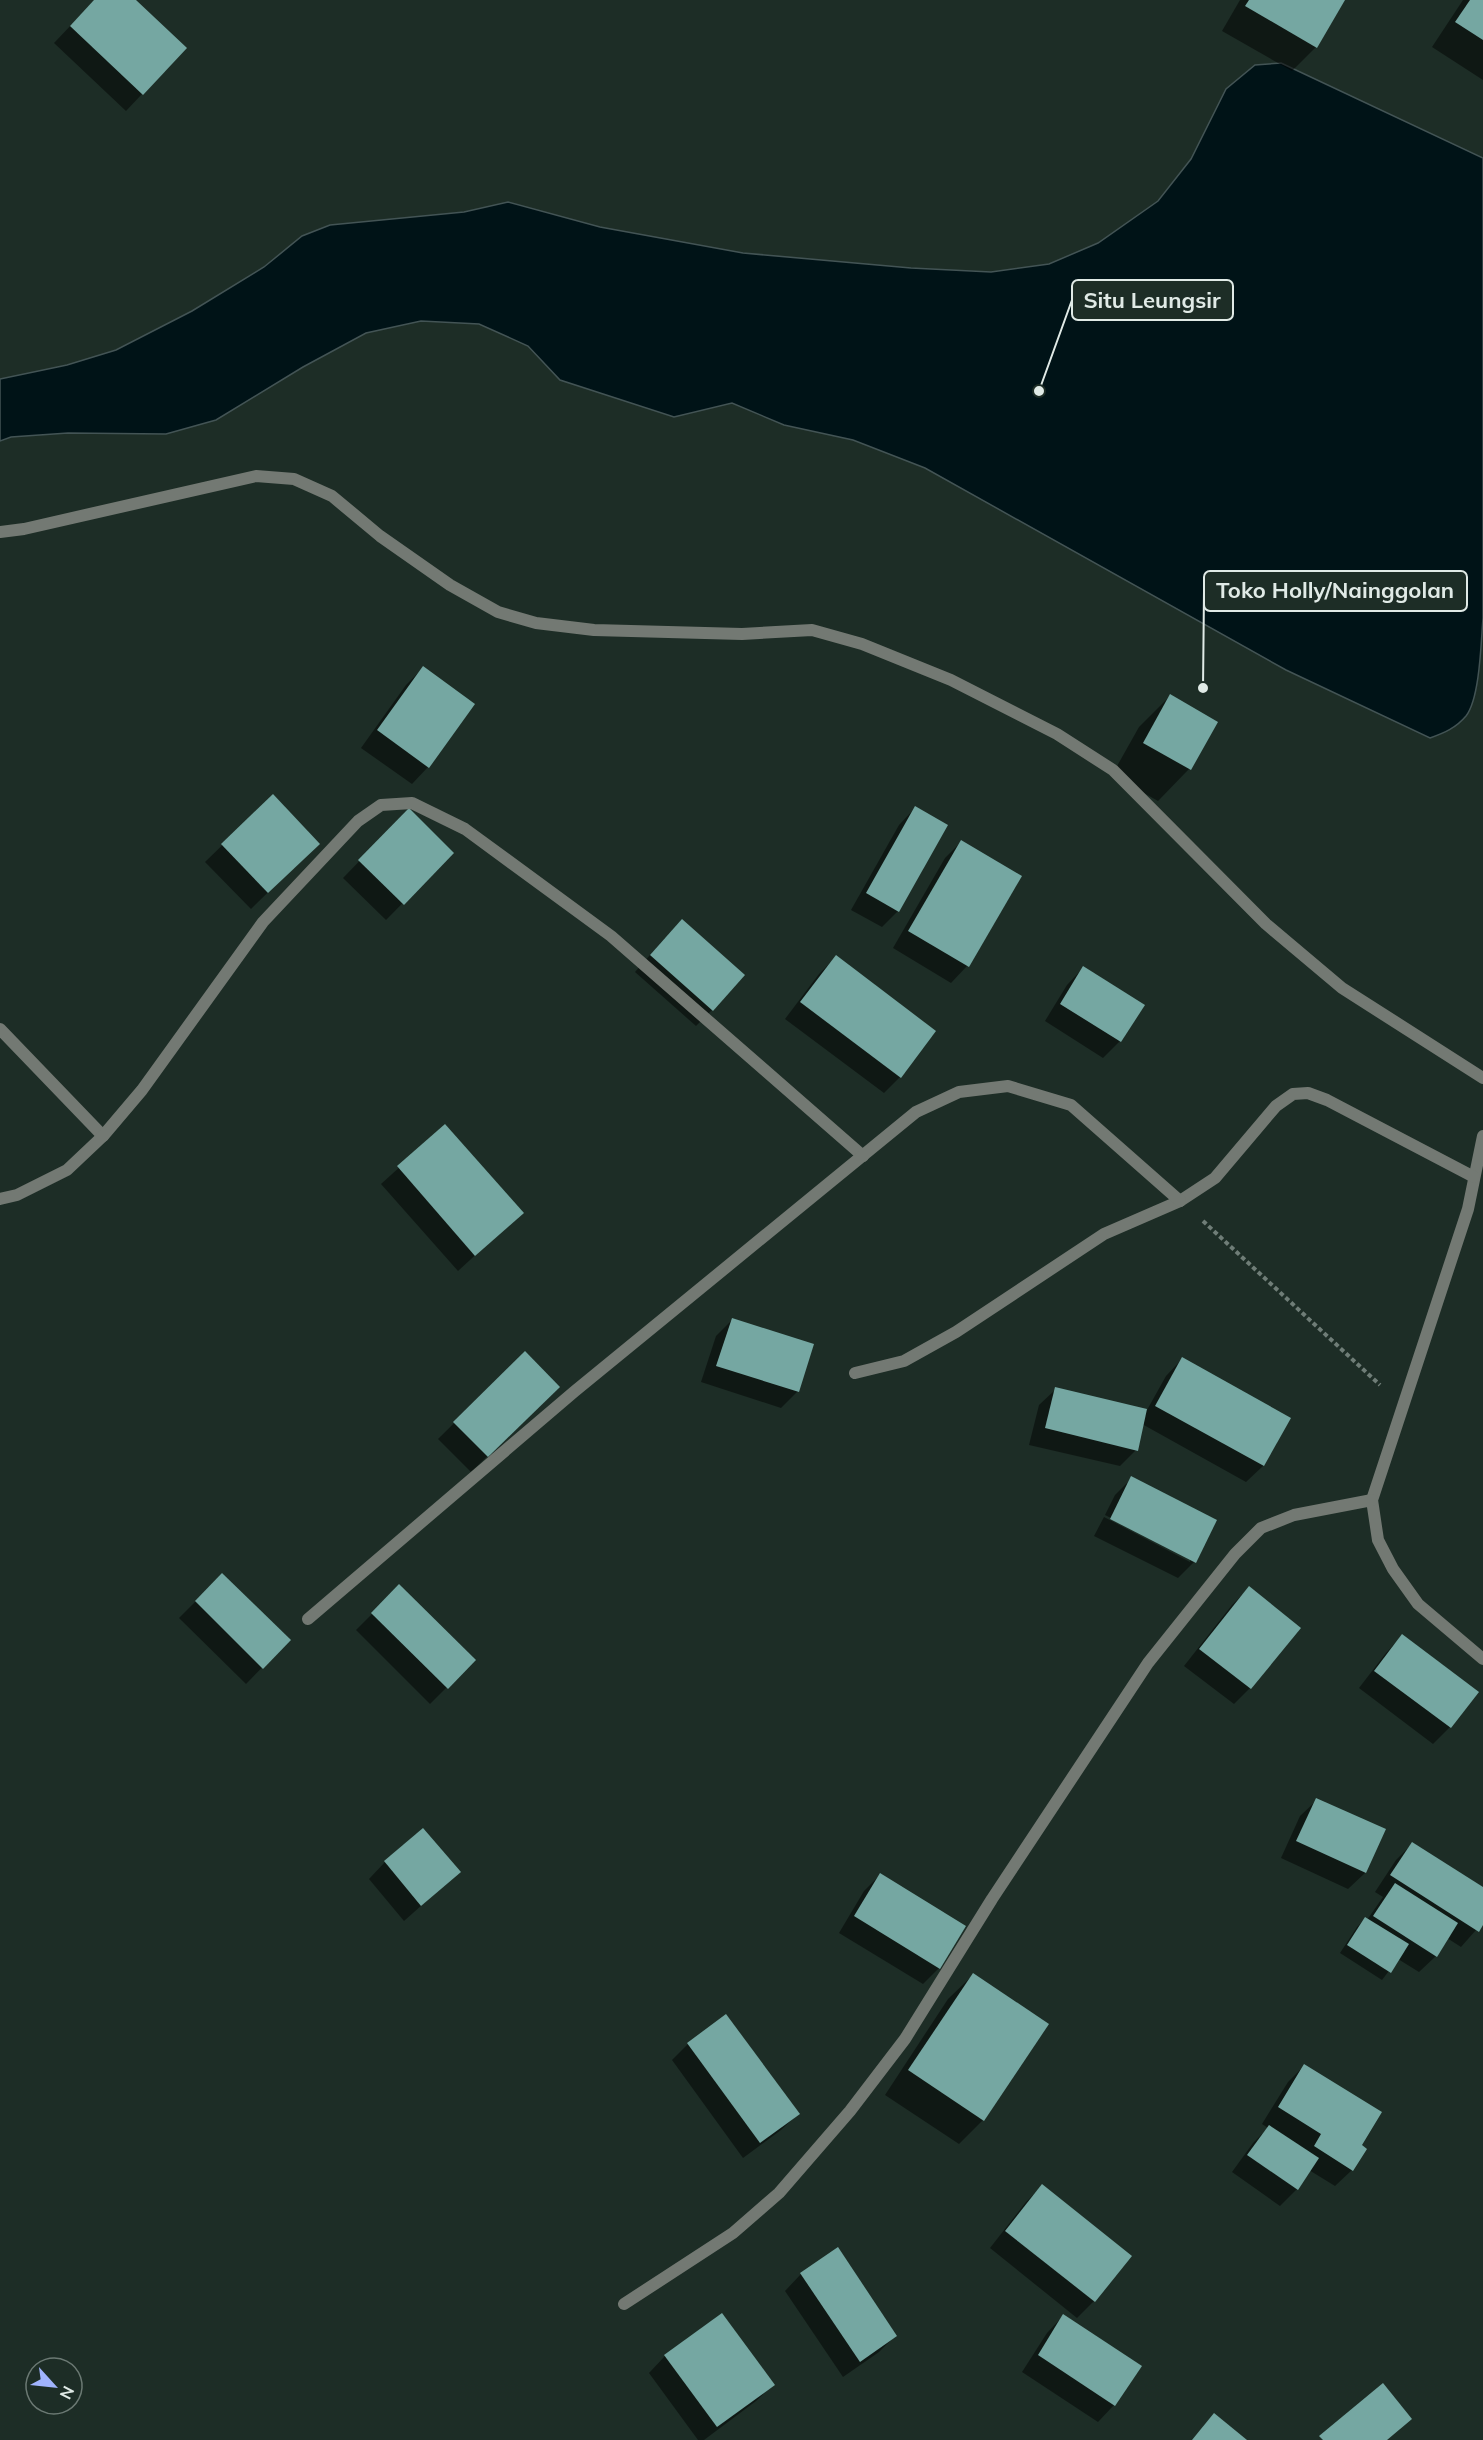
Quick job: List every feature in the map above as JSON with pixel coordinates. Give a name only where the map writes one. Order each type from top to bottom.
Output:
[{"type":"street","points":[[0,532],[24,529],[256,476],[294,479],[332,496],[380,536],[450,585],[498,612],[536,624],[594,630],[742,634],[812,630],[862,644],[951,680],[1057,734],[1113,770],[1266,924],[1342,988],[1483,1078]]},
{"type":"street","points":[[0,1199],[17,1195],[67,1170],[103,1136],[142,1090],[271,913],[358,821],[381,804],[412,803],[465,829],[611,936],[863,1156]]},
{"type":"street","points":[[0,1029],[103,1136]]},
{"type":"street","points":[[308,1619],[575,1391],[916,1112],[959,1092],[1008,1086],[1071,1105],[1180,1201]]},
{"type":"street","points":[[855,1372],[904,1361],[956,1332],[1104,1234],[1180,1201],[1215,1178],[1276,1106],[1293,1094],[1308,1094],[1327,1100],[1474,1177]]},
{"type":"street","points":[[1483,1136],[1468,1209],[1372,1500],[1378,1540],[1393,1569],[1418,1604],[1483,1659]]},
{"type":"street","points":[[624,2304],[741,2226],[779,2193],[850,2111],[905,2039],[992,1899],[1148,1663],[1235,1554],[1261,1528],[1294,1515],[1372,1500]]},
{"type":"path","points":[[1180,1201],[1403,1406]]},
{"type":"shaded area","points":[[1281,63],[1483,158],[1483,618],[1480,655],[1471,708],[1466,716],[1450,730],[1430,738],[1286,670],[925,468],[853,440],[784,425],[732,403],[674,417],[560,380],[528,346],[479,324],[421,321],[366,333],[303,367],[216,420],[166,434],[68,433],[11,437],[0,441],[0,379],[67,365],[116,350],[192,311],[264,267],[302,236],[330,225],[464,212],[508,202],[600,227],[743,253],[911,268],[991,272],[1049,264],[1098,243],[1158,201],[1191,159],[1226,89],[1255,65]]},
{"type":"building","points":[[94,0],[136,0],[187,48],[143,95],[70,26]]},
{"type":"building","points":[[1249,0],[1345,0],[1317,48],[1245,6]]},
{"type":"building","points":[[1470,0],[1483,0],[1483,40],[1455,22]]},
{"type":"building","points":[[423,666],[475,704],[429,768],[377,730]]},
{"type":"building","points":[[1170,694],[1218,722],[1191,770],[1143,743]]},
{"type":"building","points":[[273,794],[320,844],[268,893],[221,844]]},
{"type":"building","points":[[915,806],[948,825],[899,912],[866,893]]},
{"type":"building","points":[[409,808],[454,853],[404,905],[358,860]]},
{"type":"building","points":[[961,840],[1022,876],[969,967],[908,931]]},
{"type":"building","points":[[682,919],[745,975],[713,1011],[650,955]]},
{"type":"building","points":[[836,955],[936,1031],[901,1078],[800,1002]]},
{"type":"building","points":[[1083,966],[1145,1005],[1121,1042],[1060,1004]]},
{"type":"building","points":[[445,1124],[524,1213],[475,1256],[397,1166]]},
{"type":"building","points":[[732,1318],[814,1344],[799,1392],[716,1366]]},
{"type":"building","points":[[525,1351],[560,1387],[488,1457],[453,1422]]},
{"type":"building","points":[[1182,1357],[1291,1418],[1264,1466],[1155,1406]]},
{"type":"building","points":[[1055,1387],[1147,1409],[1138,1451],[1045,1428]]},
{"type":"building","points":[[1131,1476],[1217,1520],[1196,1563],[1110,1519]]},
{"type":"building","points":[[222,1573],[291,1640],[263,1669],[195,1601]]},
{"type":"building","points":[[399,1584],[476,1660],[448,1689],[371,1613]]},
{"type":"building","points":[[1249,1586],[1301,1628],[1251,1689],[1199,1649]]},
{"type":"building","points":[[1402,1634],[1479,1692],[1451,1728],[1374,1671]]},
{"type":"building","points":[[1316,1798],[1386,1829],[1366,1873],[1296,1841]]},
{"type":"building","points":[[423,1828],[461,1872],[421,1906],[384,1861]]},
{"type":"building","points":[[1412,1842],[1483,1887],[1483,1925],[1479,1932],[1390,1875]]},
{"type":"building","points":[[880,1873],[966,1926],[940,1969],[854,1916]]},
{"type":"building","points":[[1395,1883],[1458,1923],[1437,1957],[1373,1916]]},
{"type":"building","points":[[1365,1917],[1409,1944],[1391,1973],[1347,1945]]},
{"type":"building","points":[[973,1973],[1049,2024],[984,2121],[908,2070]]},
{"type":"building","points":[[726,2014],[800,2114],[760,2143],[687,2043]]},
{"type":"building","points":[[1304,2064],[1382,2112],[1362,2145],[1367,2149],[1353,2171],[1314,2146],[1321,2134],[1278,2107]]},
{"type":"building","points":[[1269,2125],[1319,2158],[1298,2190],[1247,2155]]},
{"type":"building","points":[[1042,2184],[1132,2256],[1095,2302],[1005,2231]]},
{"type":"building","points":[[838,2247],[897,2336],[860,2362],[800,2273]]},
{"type":"building","points":[[722,2313],[775,2385],[717,2427],[664,2355]]},
{"type":"building","points":[[1063,2314],[1142,2366],[1115,2406],[1038,2355]]},
{"type":"building","points":[[1383,2383],[1412,2419],[1387,2440],[1323,2440],[1319,2436]]},
{"type":"building","points":[[1214,2413],[1247,2440],[1192,2440]]},
{"type":"place","name":"Situ Leungsir","points":[[1039,391]]},
{"type":"place","name":"Toko Holly/Nainggolan","points":[[1203,688]]}]
